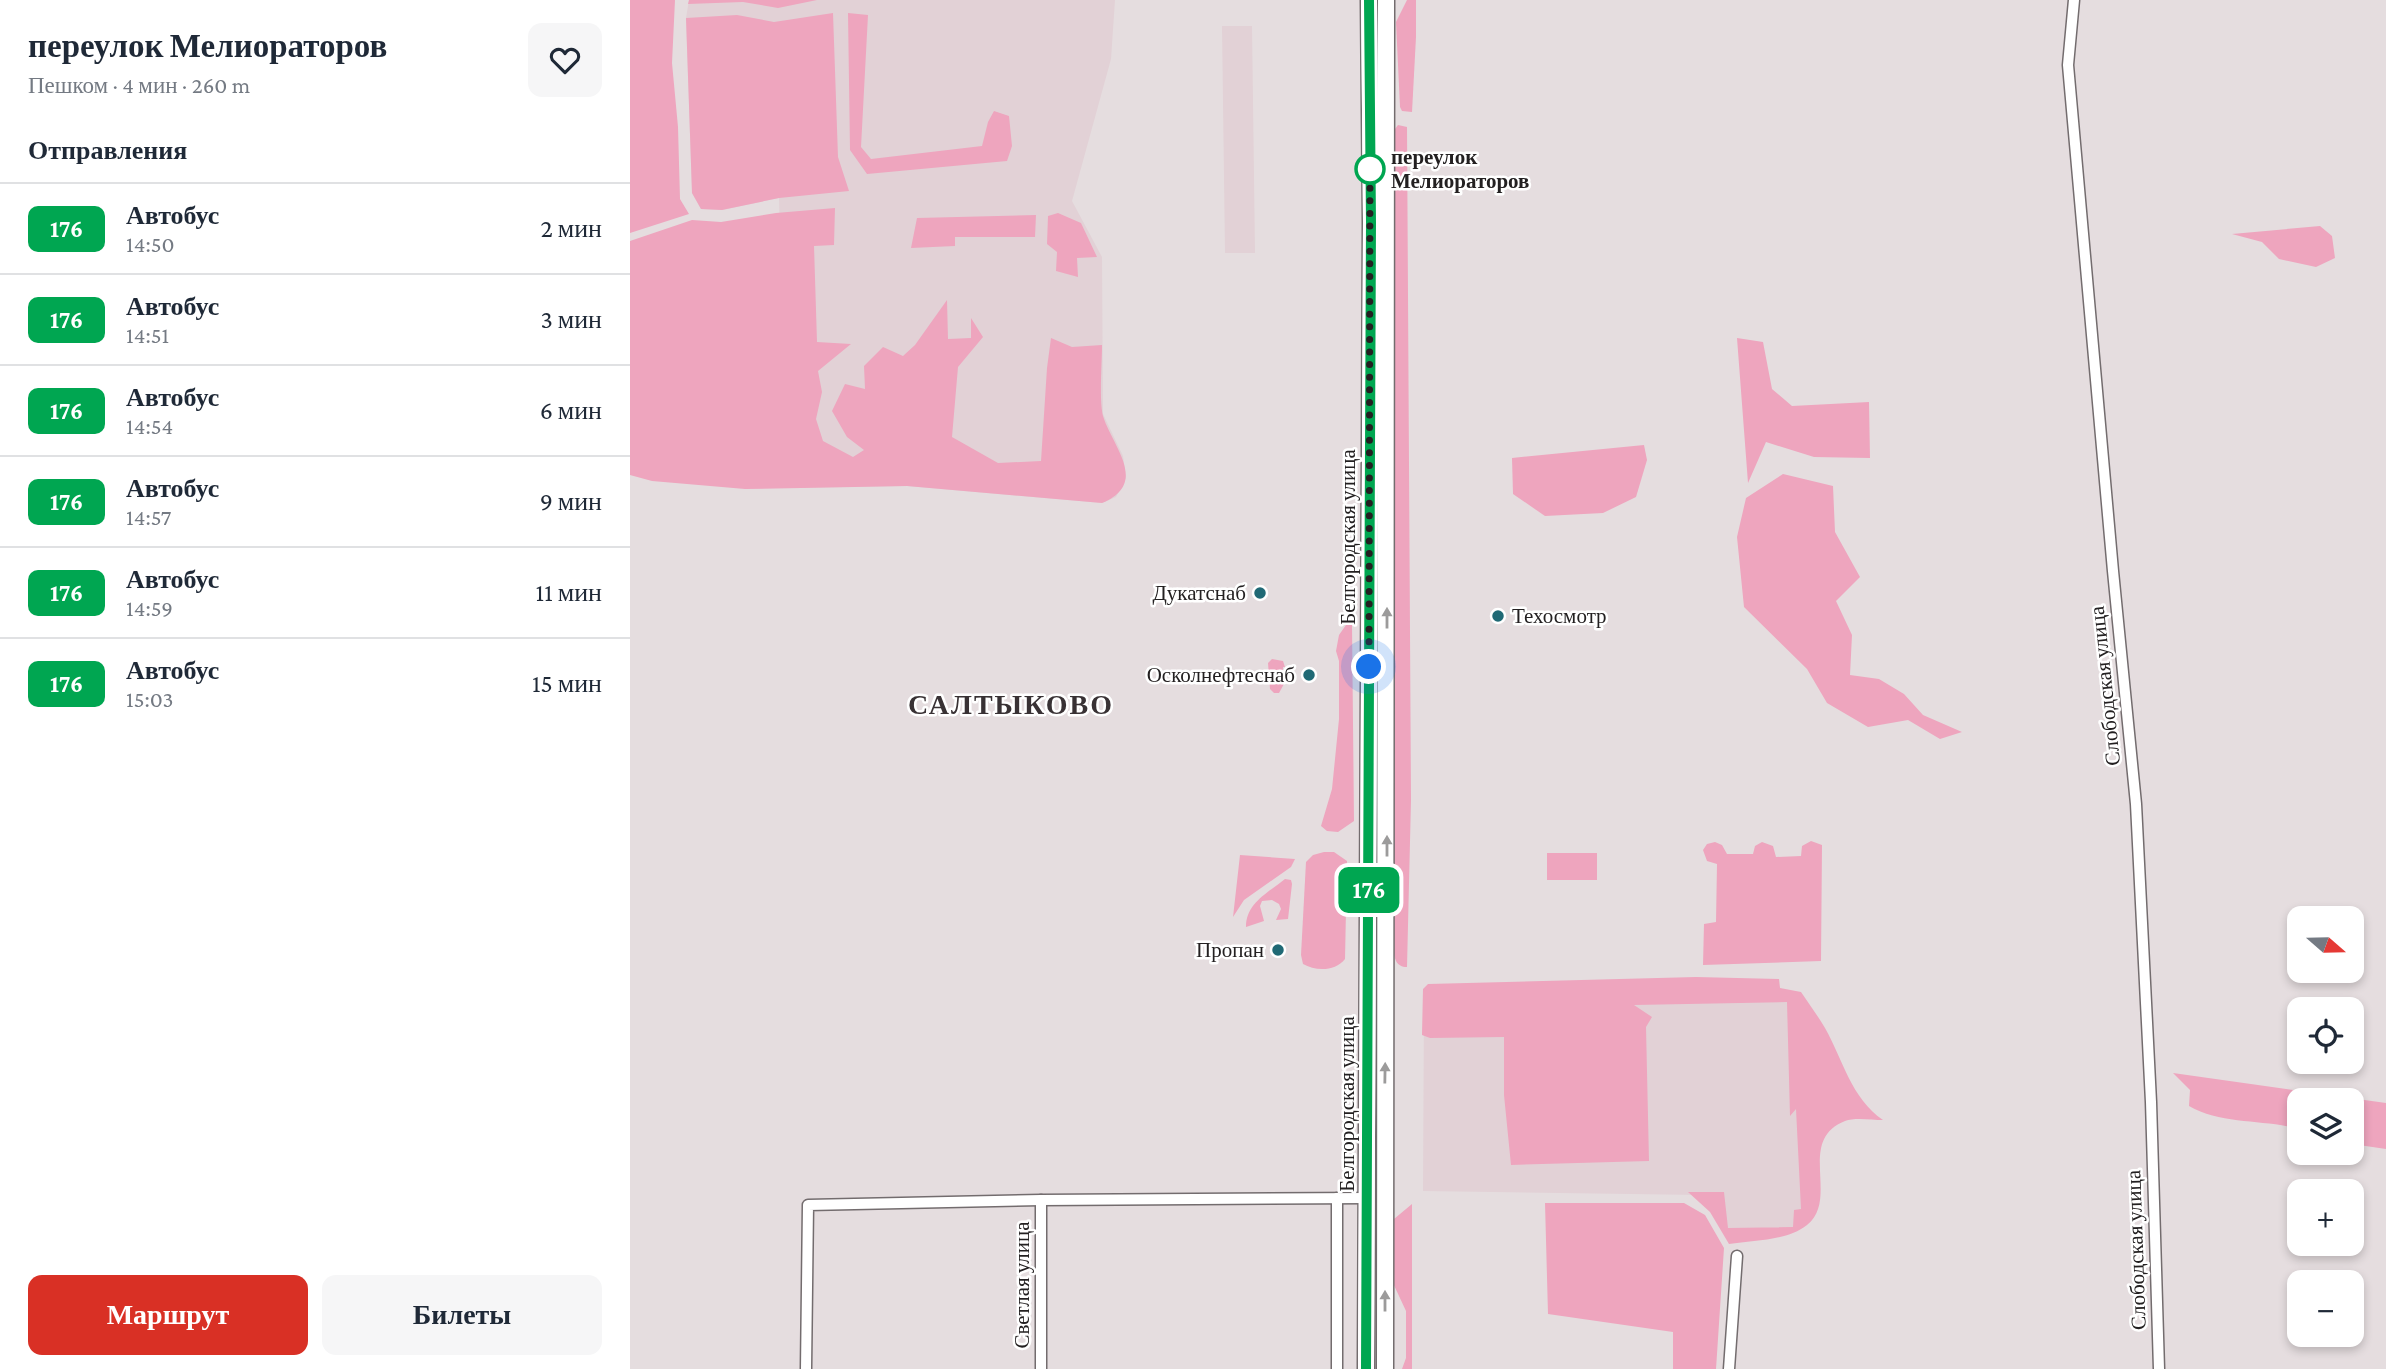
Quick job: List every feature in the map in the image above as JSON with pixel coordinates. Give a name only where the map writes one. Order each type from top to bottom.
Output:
[{"type":"main road","name":"Белгородская улица","points":[[1366,1369],[1371,235],[1369,0]]},
{"type":"main road","name":"Белгородская улица","points":[[1385,1369],[1388,275],[1386,0]]},
{"type":"street","name":"Слободская улица","points":[[2074,0],[2068,65],[2136,804],[2151,1102],[2159,1369]]},
{"type":"street","points":[[1337,1198],[1337,1369]]},
{"type":"street","points":[[806,1369],[808,1205],[1367,1198]]},
{"type":"street","name":"Светлая улица","points":[[1041,1200],[1041,1369]]},
{"type":"street","points":[[1728,1369],[1737,1256]]},
{"type":"shaded area","points":[[630,0],[675,0],[672,63],[678,127],[680,199],[689,214],[630,233]]},
{"type":"shaded area","points":[[689,0],[1115,0],[1111,59],[1072,201],[1102,257],[1103,414],[1123,456],[1126,478],[1116,497],[1102,503],[907,486],[786,488],[779,198],[722,210],[701,209],[692,193],[686,18]]},
{"type":"shaded area","points":[[689,0],[817,0],[778,8],[743,2],[688,4]]},
{"type":"shaded area","points":[[1407,0],[1416,0],[1412,112],[1402,111],[1400,107],[1396,22]]},
{"type":"shaded area","points":[[833,13],[838,157],[849,191],[779,198],[722,210],[701,209],[692,193],[686,18],[737,15],[774,22]]},
{"type":"shaded area","points":[[848,13],[868,15],[861,147],[871,159],[982,146],[988,122],[994,111],[1009,116],[1012,146],[1007,161],[867,174],[850,150]]},
{"type":"shaded area","points":[[1222,26],[1252,26],[1255,253],[1225,253]]},
{"type":"shaded area","points":[[1398,125],[1407,127],[1411,800],[1407,967],[1398,964],[1393,950],[1395,428],[1391,144],[1392,133]]},
{"type":"shaded area","points":[[835,208],[834,245],[814,246],[817,342],[851,344],[818,371],[822,392],[816,419],[823,441],[853,457],[864,450],[847,437],[832,411],[845,384],[865,389],[864,366],[883,347],[903,356],[915,345],[947,300],[948,339],[971,338],[971,318],[983,337],[958,367],[952,437],[998,463],[1041,461],[1051,338],[1072,347],[1102,345],[1103,416],[1124,463],[1126,475],[1124,485],[1116,495],[1102,503],[907,486],[745,489],[652,481],[630,475],[630,241],[692,220],[721,222],[776,213]]},
{"type":"shaded area","points":[[1058,213],[1081,223],[1097,257],[1077,258],[1078,277],[1056,271],[1057,252],[1047,244],[1048,216]]},
{"type":"shaded area","points":[[1036,215],[1035,237],[955,237],[955,246],[911,248],[917,218]]},
{"type":"shaded area","points":[[2320,226],[2332,236],[2335,258],[2316,267],[2279,259],[2262,242],[2232,234]]},
{"type":"shaded area","points":[[1737,338],[1763,342],[1772,389],[1792,406],[1869,402],[1870,458],[1814,457],[1766,442],[1748,483]]},
{"type":"shaded area","points":[[1644,445],[1647,460],[1636,497],[1603,513],[1545,516],[1513,494],[1512,458]]},
{"type":"shaded area","points":[[1783,474],[1833,486],[1835,532],[1860,577],[1836,601],[1852,635],[1850,675],[1879,679],[1904,694],[1923,715],[1962,732],[1940,739],[1908,720],[1868,727],[1827,703],[1807,669],[1744,607],[1737,537],[1746,498]]},
{"type":"shaded area","points":[[1352,624],[1354,821],[1338,832],[1327,831],[1321,826],[1332,789],[1339,719],[1339,661],[1336,651],[1339,635],[1346,625]]},
{"type":"shaded area","points":[[1272,659],[1283,661],[1285,667],[1282,681],[1285,682],[1279,693],[1270,689],[1268,663]]},
{"type":"shaded area","points":[[1811,841],[1822,845],[1821,961],[1703,965],[1704,924],[1716,922],[1717,864],[1707,861],[1703,850],[1707,844],[1715,842],[1722,845],[1727,854],[1753,854],[1755,846],[1762,842],[1773,846],[1776,857],[1801,856],[1802,846]]},
{"type":"shaded area","points":[[1334,852],[1347,861],[1345,959],[1336,966],[1319,969],[1303,964],[1301,955],[1306,862],[1313,855]]},
{"type":"shaded area","points":[[1547,853],[1597,853],[1597,880],[1547,880]]},
{"type":"shaded area","points":[[1240,855],[1295,859],[1291,867],[1244,900],[1233,917]]},
{"type":"shaded area","points":[[1285,879],[1291,880],[1292,884],[1288,919],[1276,920],[1281,909],[1279,904],[1272,900],[1262,901],[1260,906],[1264,921],[1246,927],[1254,905]]},
{"type":"shaded area","points":[[1696,977],[1779,979],[1780,988],[1801,992],[1825,1028],[1855,1090],[1883,1120],[1849,1120],[1831,1130],[1823,1142],[1820,1155],[1821,1186],[1816,1214],[1807,1225],[1790,1234],[1729,1244],[1710,1212],[1688,1192],[1724,1192],[1728,1228],[1793,1227],[1794,1210],[1801,1209],[1796,1109],[1790,1116],[1787,1002],[1634,1005],[1652,1017],[1646,1027],[1649,1161],[1511,1165],[1504,1095],[1504,1037],[1430,1038],[1422,1035],[1423,989],[1428,984]]},
{"type":"shaded area","points":[[1797,992],[1804,1219],[1790,1232],[1726,1233],[1701,1195],[1423,1191],[1424,1001]]},
{"type":"shaded area","points":[[2173,1073],[2287,1089],[2287,1126],[2229,1119],[2202,1112],[2189,1106],[2190,1090]]},
{"type":"shaded area","points":[[2364,1100],[2386,1103],[2386,1149],[2364,1146]]},
{"type":"shaded area","points":[[1545,1203],[1684,1203],[1705,1215],[1724,1248],[1716,1369],[1673,1369],[1673,1332],[1548,1314]]},
{"type":"shaded area","points":[[1412,1204],[1412,1369],[1402,1369],[1406,1358],[1406,1311],[1392,1281],[1394,1219]]},
{"type":"bus line","name":"176","points":[[1366,1369],[1371,222],[1369,0]]},
{"type":"place","name":"переулок Мелиораторов","points":[[1370,169]]},
{"type":"place","name":"Дукатснаб","points":[[1260,593]]},
{"type":"place","name":"Техосмотр","points":[[1498,616]]},
{"type":"place","name":"Осколнефтеснаб","points":[[1309,675]]},
{"type":"place","name":"Пропан","points":[[1278,950]]},
{"type":"district","name":"САЛТЫКОВО","points":[[1011,704]]},
{"type":"route","points":[[1369,667],[1370,169]]}]
